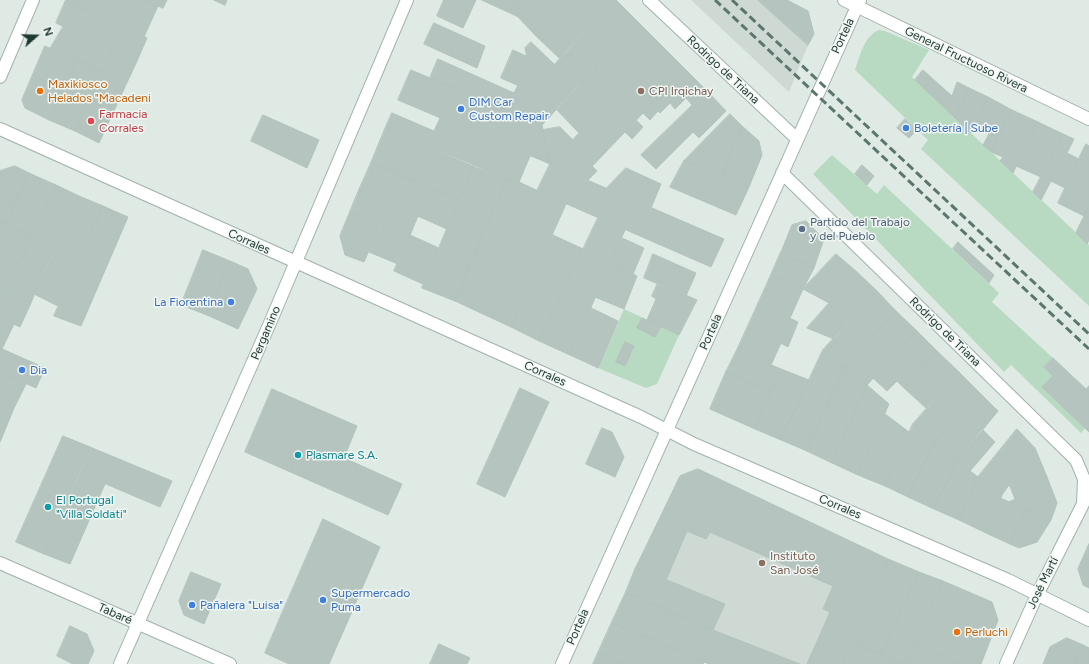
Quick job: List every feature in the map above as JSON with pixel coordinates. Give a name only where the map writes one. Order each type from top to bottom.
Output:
[{"type":"street","points":[[0,77],[34,0]]},
{"type":"street","name":"Pergamino","points":[[120,664],[296,263],[407,0]]},
{"type":"street","name":"Rodrigo de Triana","points":[[649,0],[797,139]]},
{"type":"street","name":"General Fructuoso Rivera","points":[[844,0],[859,4],[1089,119]]},
{"type":"street","name":"Portela","points":[[562,664],[859,4]]},
{"type":"street","name":"Corrales","points":[[0,129],[667,430],[694,444],[1001,577],[1089,620]]},
{"type":"street","name":"Rodrigo de Triana","points":[[782,173],[1076,460],[1084,479],[1083,504]]},
{"type":"street","name":"José Martí","points":[[1006,664],[1037,595],[1083,504]]},
{"type":"street","name":"Tabaré","points":[[0,563],[230,664]]},
{"type":"shaded area","points":[[691,0],[758,0],[808,45],[789,92]]},
{"type":"shaded area","name":"Instituto San José","points":[[698,469],[888,559],[843,664],[800,664],[713,630],[725,604],[636,567],[680,476]]},
{"type":"green space","points":[[879,30],[885,31],[929,50],[912,77],[1089,245],[1089,306],[921,149],[928,140],[855,70],[866,42]]},
{"type":"green space","points":[[832,155],[877,194],[884,185],[999,293],[992,302],[1053,358],[1044,367],[1053,376],[1042,387],[1085,428],[1081,433],[1011,365],[1004,372],[813,174]]},
{"type":"green space","points":[[624,309],[679,335],[657,384],[646,388],[598,368]]},
{"type":"building","points":[[66,0],[147,38],[137,61],[56,23]]},
{"type":"building","points":[[66,0],[145,0],[158,6],[144,37]]},
{"type":"building","points":[[145,0],[167,0],[163,8]]},
{"type":"building","points":[[214,0],[227,0],[225,5]]},
{"type":"building","points":[[444,0],[476,0],[463,28],[437,16]]},
{"type":"building","points":[[482,0],[513,0],[517,16]]},
{"type":"building","points":[[513,0],[527,0],[516,11]]},
{"type":"building","points":[[527,0],[570,0],[536,36],[517,16],[516,11]]},
{"type":"building","points":[[570,0],[614,0],[559,58],[536,36]]},
{"type":"building","points":[[614,0],[616,0],[638,22],[542,125],[533,88]]},
{"type":"building","points":[[758,0],[787,0],[808,11],[814,34],[808,45]]},
{"type":"building","points":[[638,22],[662,46],[579,133],[556,109]]},
{"type":"building","points":[[434,23],[485,46],[477,68],[424,44]]},
{"type":"building","points":[[63,27],[113,49],[102,72],[50,49]]},
{"type":"building","points":[[531,42],[554,64],[533,88],[525,48]]},
{"type":"building","points":[[45,46],[77,61],[49,120],[25,108],[22,100]]},
{"type":"building","name":"CPI Irqichay","points":[[662,46],[685,69],[581,178],[550,164]]},
{"type":"building","points":[[113,49],[137,61],[99,143],[75,131]]},
{"type":"building","points":[[513,50],[526,56],[533,92],[501,78]]},
{"type":"building","points":[[438,59],[514,93],[518,85],[533,92],[542,125],[430,78]]},
{"type":"building","points":[[77,61],[102,72],[75,131],[49,120]]},
{"type":"building","points":[[685,69],[707,91],[692,105],[686,98],[675,109],[670,103],[660,113],[658,111],[650,120],[643,113]]},
{"type":"building","name":"DIM Car Custom Repair","points":[[411,70],[542,125],[550,164],[398,100]]},
{"type":"building","points":[[923,70],[952,96],[957,82],[969,88],[955,118],[915,80]]},
{"type":"building","points":[[969,88],[988,97],[971,133],[955,118]]},
{"type":"building","points":[[707,91],[726,111],[699,138],[693,132],[656,169],[641,155]]},
{"type":"building","points":[[988,97],[1012,110],[991,152],[983,145],[989,134],[974,127]]},
{"type":"building","points":[[1012,110],[1038,122],[1013,173],[1000,161],[1003,157],[991,152]]},
{"type":"building","points":[[392,113],[434,131],[440,118],[530,156],[519,182],[506,180],[385,129]]},
{"type":"building","points":[[730,114],[742,126],[722,176],[684,161]]},
{"type":"building","points":[[263,115],[319,140],[307,168],[251,141]]},
{"type":"building","points":[[905,119],[917,130],[909,138],[897,128]]},
{"type":"building","points":[[636,120],[643,127],[632,139],[625,132]]},
{"type":"building","points":[[1038,122],[1063,134],[1041,177],[1016,166]]},
{"type":"building","points":[[742,126],[759,141],[762,155],[749,187],[722,176]]},
{"type":"building","points":[[560,127],[573,140],[550,164],[543,130]]},
{"type":"building","points":[[385,129],[474,165],[459,200],[371,163]]},
{"type":"building","points":[[1063,134],[1074,139],[1067,153],[1079,159],[1065,188],[1051,181],[1041,200],[1033,192]]},
{"type":"building","points":[[1086,144],[1089,146],[1089,206],[1084,216],[1058,203]]},
{"type":"building","points":[[684,161],[749,187],[736,215],[670,187]]},
{"type":"building","points":[[371,163],[459,200],[447,229],[359,190]]},
{"type":"building","points":[[550,164],[724,239],[711,267],[537,191]]},
{"type":"building","points":[[474,165],[506,180],[455,301],[422,288]]},
{"type":"building","points":[[862,165],[874,176],[867,185],[855,174]]},
{"type":"building","points":[[15,166],[29,173],[15,204],[0,197],[0,171]]},
{"type":"building","points":[[592,166],[597,171],[587,181],[581,178]]},
{"type":"building","points":[[626,168],[661,184],[651,208],[606,189]]},
{"type":"building","points":[[29,173],[56,185],[32,236],[6,224]]},
{"type":"building","points":[[506,180],[519,182],[566,204],[511,327],[455,301]]},
{"type":"building","points":[[56,185],[79,196],[44,270],[21,260]]},
{"type":"building","points":[[359,190],[390,203],[379,227],[350,212]]},
{"type":"building","points":[[79,196],[103,206],[58,306],[34,294]]},
{"type":"building","points":[[0,197],[15,204],[6,224],[0,221]]},
{"type":"building","points":[[390,203],[418,216],[398,264],[369,252]]},
{"type":"building","points":[[103,206],[128,217],[81,326],[54,316]]},
{"type":"building","points":[[1089,206],[1089,240],[1087,244],[1076,233]]},
{"type":"building","points":[[350,212],[379,227],[364,262],[345,255],[340,236]]},
{"type":"building","points":[[598,218],[625,230],[570,355],[539,341]]},
{"type":"building","points":[[0,221],[32,236],[21,260],[0,249]]},
{"type":"building","points":[[806,221],[824,239],[814,268],[781,252],[792,225]]},
{"type":"building","points":[[410,235],[439,248],[423,284],[394,271]]},
{"type":"building","points":[[553,235],[583,249],[539,341],[511,327]]},
{"type":"building","points":[[622,238],[644,248],[633,274],[610,263]]},
{"type":"building","points":[[958,242],[994,275],[989,283],[953,249]]},
{"type":"building","points":[[0,249],[44,270],[31,303],[0,289]]},
{"type":"building","points":[[203,250],[230,261],[207,315],[181,305]]},
{"type":"building","points":[[781,252],[814,268],[803,289],[771,275]]},
{"type":"building","points":[[653,254],[696,273],[686,296],[644,278]]},
{"type":"building","points":[[836,254],[857,272],[829,303],[803,289]]},
{"type":"building","name":"La Fiorentina","points":[[230,261],[248,269],[257,289],[238,329],[207,315]]},
{"type":"building","points":[[610,263],[637,276],[624,309],[595,297]]},
{"type":"building","points":[[857,272],[877,291],[834,339],[807,328]]},
{"type":"building","points":[[771,275],[803,289],[790,318],[758,304]]},
{"type":"building","points":[[658,283],[697,300],[679,335],[647,320],[656,299],[652,296]]},
{"type":"building","points":[[0,289],[31,303],[20,327],[0,318]]},
{"type":"building","points":[[877,291],[896,311],[844,367],[823,350]]},
{"type":"building","points":[[758,304],[798,322],[788,347],[748,326]]},
{"type":"building","points":[[591,308],[618,321],[598,368],[570,355]]},
{"type":"building","points":[[896,311],[917,331],[867,385],[844,367]]},
{"type":"building","points":[[0,318],[14,324],[2,349],[0,348]]},
{"type":"building","points":[[642,318],[661,326],[655,337],[637,328]]},
{"type":"building","points":[[748,326],[781,343],[771,365],[737,350]]},
{"type":"building","points":[[917,331],[937,351],[904,388],[897,381],[887,391],[873,378]]},
{"type":"building","points":[[625,342],[634,346],[625,366],[616,362]]},
{"type":"building","name":"Dia","points":[[0,348],[45,368],[36,388],[0,372]]},
{"type":"building","points":[[737,350],[781,369],[771,392],[726,372]]},
{"type":"building","points":[[823,350],[844,367],[807,451],[781,440]]},
{"type":"building","points":[[937,351],[959,372],[926,408],[904,388]]},
{"type":"building","points":[[1053,358],[1086,389],[1067,411],[1042,387],[1053,376],[1044,367]]},
{"type":"building","points":[[844,367],[867,385],[832,463],[807,451]]},
{"type":"building","points":[[781,369],[809,380],[781,440],[755,429]]},
{"type":"building","points":[[0,372],[26,384],[14,408],[0,402]]},
{"type":"building","points":[[726,372],[771,392],[755,429],[710,409]]},
{"type":"building","points":[[959,372],[978,391],[935,443],[913,424]]},
{"type":"building","points":[[867,385],[889,404],[858,475],[832,463]]},
{"type":"building","points":[[1089,386],[1089,432],[1067,411]]},
{"type":"building","points":[[520,388],[549,402],[505,497],[477,484]]},
{"type":"building","name":"Plasmare S.A.","points":[[272,389],[357,426],[344,458],[402,484],[388,515],[245,452]]},
{"type":"building","points":[[978,391],[998,411],[957,461],[935,443]]},
{"type":"building","points":[[0,402],[14,408],[0,442]]},
{"type":"building","points":[[885,414],[909,432],[885,486],[858,475]]},
{"type":"building","points":[[913,424],[935,443],[908,497],[885,486]]},
{"type":"building","points":[[602,428],[612,432],[624,457],[615,477],[586,464]]},
{"type":"building","points":[[982,429],[995,442],[970,471],[957,461]]},
{"type":"building","points":[[1017,429],[1035,448],[1002,495],[978,477]]},
{"type":"building","name":"El Portugal \"Villa Soldati\"","points":[[63,436],[90,447],[44,554],[16,542]]},
{"type":"building","points":[[935,443],[957,461],[934,509],[908,497]]},
{"type":"building","points":[[90,447],[172,481],[160,507],[80,473]]},
{"type":"building","points":[[1035,448],[1047,477],[1034,490],[1015,499],[1009,484]]},
{"type":"building","points":[[957,461],[978,477],[959,520],[934,509]]},
{"type":"building","points":[[698,469],[888,559],[843,664],[807,664],[830,612],[823,609],[833,586],[710,532],[706,539],[687,531],[666,580],[636,567],[680,476]]},
{"type":"building","points":[[80,473],[105,484],[70,564],[44,554]]},
{"type":"building","points":[[978,477],[1002,495],[986,533],[959,520]]},
{"type":"building","points":[[1047,477],[1057,503],[1051,520],[1009,502],[1034,490]]},
{"type":"building","points":[[1000,498],[1026,509],[1010,544],[986,533]]},
{"type":"building","points":[[1026,509],[1051,520],[1037,542],[1019,548],[1010,544]]},
{"type":"building","name":"Supermercado Puma","points":[[323,519],[380,547],[329,664],[289,664],[265,653]]},
{"type":"building","points":[[1089,544],[1089,588],[1083,585],[1078,569]]},
{"type":"building","points":[[888,559],[919,572],[881,655],[853,642]]},
{"type":"building","points":[[636,567],[725,604],[713,630],[626,592]]},
{"type":"building","points":[[191,572],[221,584],[204,624],[184,615],[179,601]]},
{"type":"building","points":[[919,572],[943,581],[905,664],[903,664],[881,655]]},
{"type":"building","name":"Perluchi","points":[[943,581],[992,602],[998,620],[981,664],[962,664],[914,644]]},
{"type":"building","points":[[626,592],[713,630],[800,664],[709,664],[704,662],[612,622]]},
{"type":"building","points":[[612,622],[704,662],[703,664],[625,664],[598,653]]},
{"type":"building","points":[[70,626],[87,634],[94,651],[88,664],[73,664],[57,656]]},
{"type":"building","points":[[1067,638],[1083,645],[1075,664],[1043,664],[1050,647]]},
{"type":"building","points":[[853,642],[881,655],[903,664],[843,664]]},
{"type":"building","points":[[439,644],[470,658],[467,664],[430,664]]},
{"type":"building","points":[[914,644],[962,664],[905,664]]},
{"type":"building","points":[[1083,645],[1089,648],[1089,664],[1075,664]]},
{"type":"building","points":[[598,653],[625,664],[593,664]]},
{"type":"railway","points":[[715,0],[1089,349]]},
{"type":"railway","points":[[732,0],[1089,334]]},
{"type":"place","name":"Maxikiosco Helados \"Macadeni","points":[[40,91]]},
{"type":"place","name":"CPI Irqichay","points":[[641,91]]},
{"type":"place","name":"DIM Car Custom Repair","points":[[461,109]]},
{"type":"place","name":"Farmacia Corrales","points":[[91,121]]},
{"type":"place","name":"Boletería | Sube","points":[[906,128]]},
{"type":"place","name":"Partido del Trabajo y del Pueblo","points":[[802,229]]},
{"type":"place","name":"La Fiorentina","points":[[231,302]]},
{"type":"place","name":"Dia","points":[[22,370]]},
{"type":"place","name":"Plasmare S.A.","points":[[298,455]]},
{"type":"place","name":"El Portugal \"Villa Soldati\"","points":[[48,507]]},
{"type":"place","name":"Instituto San José","points":[[762,563]]},
{"type":"place","name":"Supermercado Puma","points":[[323,600]]},
{"type":"place","name":"Pañalera \"Luisa\"","points":[[192,605]]},
{"type":"place","name":"Perluchi","points":[[957,632]]}]
